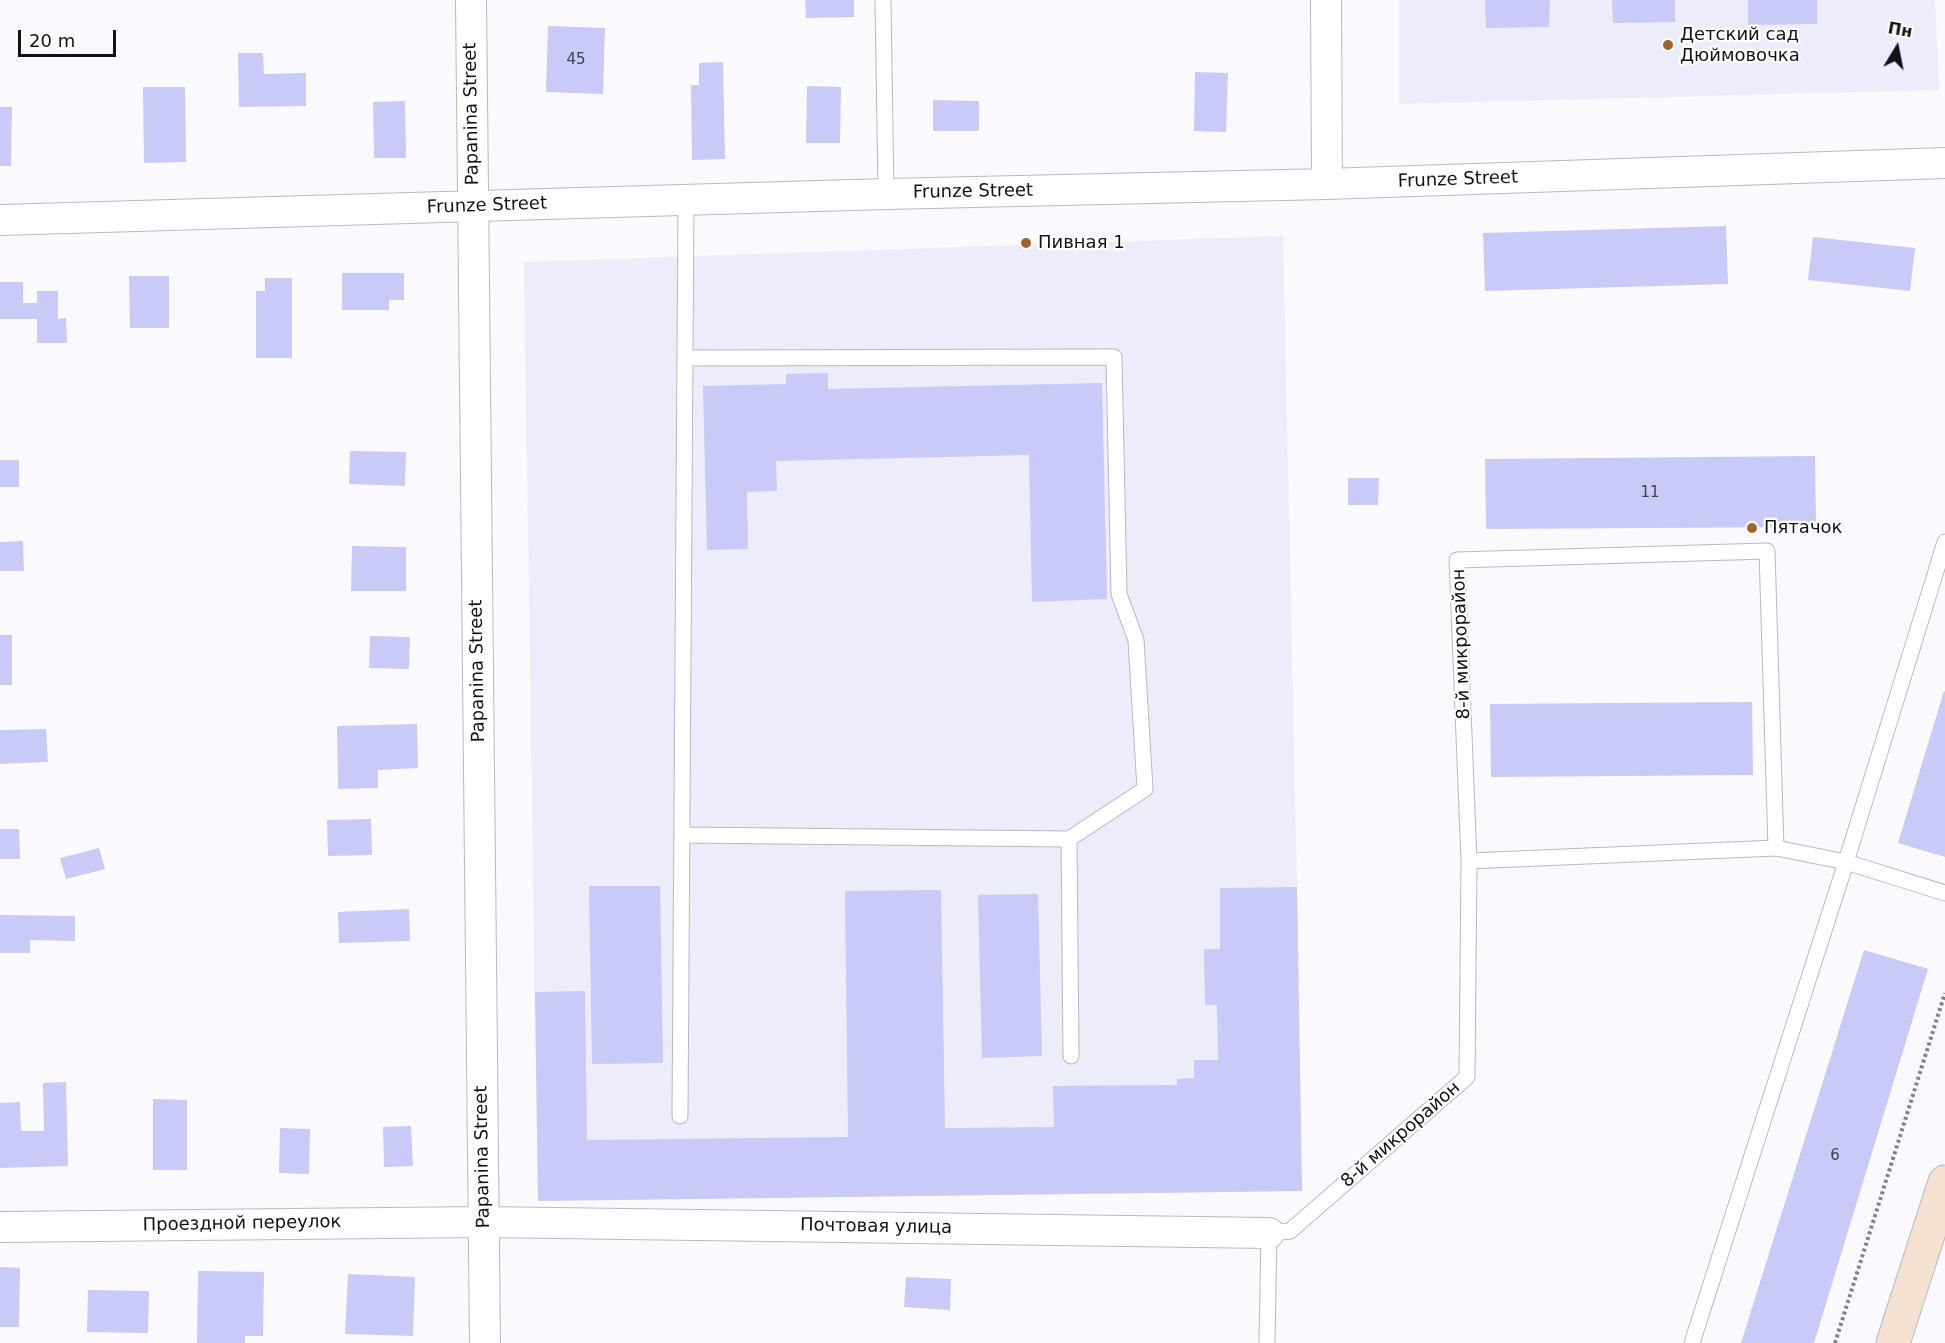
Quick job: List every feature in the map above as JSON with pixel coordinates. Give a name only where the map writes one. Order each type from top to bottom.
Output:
[{"type":"main road","points":[[1893,1343],[1945,1182]]},
{"type":"street","name":"Papanina Street","points":[[471,0],[485,1343]]},
{"type":"street","points":[[1326,0],[1327,184]]},
{"type":"street","name":"Frunze Street","points":[[0,220],[886,194],[1327,184],[1945,163]]},
{"type":"street","name":"Проездной переулок","points":[[0,1227],[483,1222]]},
{"type":"street","name":"Почтовая улица","points":[[483,1222],[1269,1233]]},
{"type":"lane","points":[[883,0],[886,194]]},
{"type":"lane","points":[[680,1116],[686,200]]},
{"type":"lane","points":[[682,835],[1069,839],[1145,789],[1136,640],[1119,594],[1114,357],[685,358]]},
{"type":"lane","points":[[1692,1343],[1846,862],[1945,542]]},
{"type":"lane","name":"8-й микрорайон","points":[[1269,1233],[1290,1231],[1467,1077],[1469,861],[1457,560],[1767,551],[1776,848]]},
{"type":"lane","points":[[1069,839],[1071,1056]]},
{"type":"lane","points":[[1469,861],[1776,848],[1846,862],[1945,893]]},
{"type":"lane","points":[[1267,1343],[1269,1233]]},
{"type":"path","points":[[1834,1343],[1945,993]]},
{"type":"shaded area","name":"Детский сад Дюймовочка","points":[[1399,0],[1935,0],[1939,90],[1399,104]]},
{"type":"shaded area","points":[[1283,236],[1302,1191],[538,1201],[524,262]]},
{"type":"building","points":[[805,0],[854,0],[854,17],[806,18]]},
{"type":"building","points":[[1485,0],[1550,0],[1549,27],[1486,28]]},
{"type":"building","points":[[1612,0],[1675,0],[1675,22],[1613,23]]},
{"type":"building","points":[[1748,0],[1817,0],[1817,24],[1748,25]]},
{"type":"building","points":[[548,26],[605,28],[603,94],[546,92]]},
{"type":"building","points":[[238,53],[263,53],[264,74],[306,73],[306,106],[239,107]]},
{"type":"building","points":[[723,62],[725,159],[692,160],[691,85],[699,85],[699,63]]},
{"type":"building","points":[[1195,72],[1228,73],[1226,132],[1194,131]]},
{"type":"building","points":[[807,86],[841,87],[840,143],[806,143]]},
{"type":"building","points":[[143,87],[185,87],[186,162],[144,163]]},
{"type":"building","points":[[933,100],[979,101],[979,131],[933,131]]},
{"type":"building","points":[[405,101],[406,158],[374,158],[373,102]]},
{"type":"building","points":[[0,107],[12,107],[11,166],[0,166]]},
{"type":"building","points":[[1726,226],[1728,284],[1485,291],[1483,233]]},
{"type":"building","points":[[1813,237],[1915,248],[1910,291],[1808,280]]},
{"type":"building","points":[[342,273],[404,273],[404,300],[389,300],[389,310],[342,310]]},
{"type":"building","points":[[129,276],[169,276],[169,328],[130,328]]},
{"type":"building","points":[[265,278],[292,278],[292,358],[256,358],[256,291],[265,291]]},
{"type":"building","points":[[0,282],[23,282],[23,303],[37,303],[37,291],[58,291],[58,319],[66,318],[67,343],[37,343],[37,319],[0,319]]},
{"type":"building","points":[[828,373],[828,389],[1102,383],[1107,599],[1032,602],[1029,455],[776,461],[777,491],[747,492],[748,549],[707,550],[703,386],[786,384],[786,374]]},
{"type":"building","points":[[350,451],[406,452],[405,486],[349,484]]},
{"type":"building","points":[[1815,456],[1816,527],[1486,529],[1485,459]]},
{"type":"building","points":[[0,460],[19,460],[19,487],[0,487]]},
{"type":"building","points":[[1348,478],[1379,478],[1378,505],[1348,505]]},
{"type":"building","points":[[23,541],[24,571],[0,571],[0,542]]},
{"type":"building","points":[[352,546],[406,547],[406,591],[351,591]]},
{"type":"building","points":[[0,635],[12,635],[12,685],[0,685]]},
{"type":"building","points":[[370,636],[410,637],[409,669],[369,668]]},
{"type":"building","points":[[1945,692],[1945,857],[1898,843]]},
{"type":"building","points":[[1752,702],[1753,775],[1491,777],[1490,704]]},
{"type":"building","points":[[417,724],[418,768],[378,770],[378,788],[338,789],[337,726]]},
{"type":"building","points":[[46,729],[48,762],[0,764],[0,730]]},
{"type":"building","points":[[371,819],[372,855],[328,856],[327,820]]},
{"type":"building","points":[[0,829],[19,829],[20,859],[0,859]]},
{"type":"building","points":[[99,848],[105,869],[66,879],[60,858]]},
{"type":"building","points":[[589,886],[660,886],[663,1063],[592,1064]]},
{"type":"building","points":[[1297,887],[1302,1191],[538,1201],[535,992],[585,991],[587,1140],[848,1137],[845,891],[941,890],[945,1128],[1054,1127],[1053,1086],[1177,1085],[1177,1079],[1194,1078],[1194,1060],[1218,1060],[1217,1005],[1205,1005],[1204,949],[1220,949],[1220,888]]},
{"type":"building","points":[[1038,894],[1042,1056],[982,1058],[978,895]]},
{"type":"building","points":[[409,909],[410,941],[339,943],[338,912]]},
{"type":"building","points":[[0,915],[75,916],[75,941],[30,940],[30,953],[0,953]]},
{"type":"building","points":[[1864,950],[1928,969],[1814,1343],[1741,1343]]},
{"type":"building","points":[[66,1082],[68,1166],[0,1168],[0,1103],[20,1102],[21,1131],[44,1131],[43,1083]]},
{"type":"building","points":[[153,1099],[187,1100],[187,1170],[153,1170]]},
{"type":"building","points":[[411,1126],[413,1166],[384,1167],[383,1127]]},
{"type":"building","points":[[280,1128],[310,1129],[309,1174],[279,1173]]},
{"type":"building","points":[[0,1267],[20,1268],[19,1327],[0,1327]]},
{"type":"building","points":[[198,1271],[264,1272],[263,1336],[245,1336],[245,1343],[197,1343]]},
{"type":"building","points":[[348,1274],[415,1277],[413,1336],[345,1334]]},
{"type":"building","points":[[906,1277],[951,1279],[950,1310],[904,1307]]},
{"type":"building","points":[[88,1290],[149,1291],[148,1333],[87,1332]]},
{"type":"place","name":"Детский сад Дюймовочка","points":[[1668,45]]},
{"type":"place","name":"Пивная 1","points":[[1026,243]]},
{"type":"place","name":"Пятачок","points":[[1752,528]]}]
